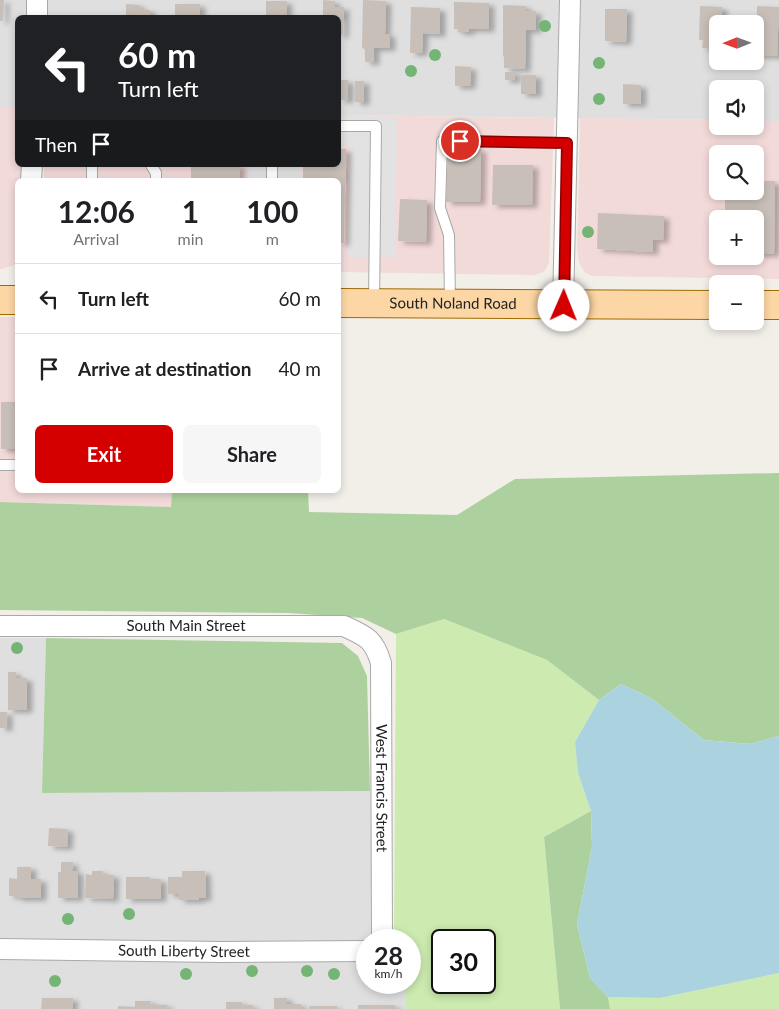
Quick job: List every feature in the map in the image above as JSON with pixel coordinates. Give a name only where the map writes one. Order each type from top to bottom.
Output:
[{"type":"main road","points":[[0,300],[15,300]]},
{"type":"main road","name":"South Noland Road","points":[[341,304],[709,305]]},
{"type":"main road","points":[[764,305],[779,305]]},
{"type":"street","points":[[37,0],[37,15]]},
{"type":"street","points":[[564,306],[570,0]]},
{"type":"street","name":"South Main Street","points":[[0,626],[344,626],[369,639]]},
{"type":"street","name":"West Francis Street","points":[[369,639],[377,649],[381,663],[382,929]]},
{"type":"street","name":"South Liberty Street","points":[[0,950],[356,951]]},
{"type":"lane","points":[[341,126],[376,126],[374,304]]},
{"type":"lane","points":[[450,304],[449,235],[440,208],[442,141],[567,143]]},
{"type":"lane","points":[[0,465],[15,465]]},
{"type":"shaded area","points":[[0,0],[779,0],[779,121],[764,121],[764,80],[709,80],[709,120],[341,115],[341,15],[15,15],[15,107],[0,107]]},
{"type":"shaded area","points":[[0,107],[15,107],[15,167],[21,167],[21,178],[15,178],[15,265],[0,269]]},
{"type":"shaded area","points":[[341,115],[554,118],[549,263],[544,272],[534,275],[341,272],[341,178],[44,178],[44,167],[341,167]]},
{"type":"shaded area","points":[[341,116],[397,117],[395,258],[348,257],[350,147],[341,146]]},
{"type":"shaded area","points":[[580,118],[709,120],[709,135],[764,135],[764,121],[779,121],[779,279],[764,279],[764,275],[709,275],[709,278],[592,276],[584,272],[579,262],[577,248]]},
{"type":"shaded area","points":[[248,167],[301,167],[301,178],[247,178]]},
{"type":"shaded area","points":[[0,317],[15,317],[15,493],[172,493],[171,507],[0,502]]},
{"type":"shaded area","points":[[0,638],[46,638],[42,793],[370,791],[374,929],[356,929],[356,994],[406,994],[406,1009],[0,1009]]},
{"type":"green space","points":[[779,473],[779,736],[750,744],[704,740],[651,698],[621,684],[599,700],[547,660],[444,619],[396,634],[362,618],[288,613],[0,610],[0,502],[171,507],[172,493],[308,493],[309,512],[457,515],[515,479]]},
{"type":"green space","points":[[444,619],[547,660],[599,700],[575,742],[578,773],[591,811],[544,837],[560,1009],[406,1009],[406,994],[421,994],[421,929],[394,929],[396,634]]},
{"type":"green space","points":[[46,638],[342,643],[358,656],[367,676],[370,791],[42,793]]},
{"type":"green space","points":[[591,811],[592,847],[577,924],[590,978],[608,997],[610,1009],[560,1009],[544,837]]},
{"type":"green space","points":[[779,973],[779,1009],[610,1009],[608,997],[660,998]]},
{"type":"water","points":[[621,684],[651,698],[704,740],[750,744],[779,736],[779,973],[660,998],[608,997],[590,978],[577,924],[592,847],[591,811],[578,773],[575,742],[599,700]]},
{"type":"building","points":[[0,0],[4,0],[3,21],[0,21]]},
{"type":"building","points":[[323,0],[335,1],[335,7],[344,7],[343,35],[341,35],[341,15],[323,15]]},
{"type":"building","points":[[363,0],[386,1],[385,34],[390,34],[390,48],[374,48],[374,62],[365,62],[365,49],[362,48]]},
{"type":"building","points":[[266,1],[287,1],[286,15],[266,15]]},
{"type":"building","points":[[454,2],[489,3],[489,29],[469,29],[469,32],[458,32],[458,29],[454,29]]},
{"type":"building","points":[[126,4],[140,5],[140,9],[150,10],[150,15],[126,15]]},
{"type":"building","points":[[175,4],[200,4],[200,15],[175,15]]},
{"type":"building","points":[[503,5],[526,6],[526,11],[536,11],[536,30],[526,30],[525,69],[504,68]]},
{"type":"building","points":[[700,6],[722,7],[722,15],[709,15],[709,48],[702,48],[703,40],[699,40]]},
{"type":"building","points":[[757,6],[779,7],[777,56],[764,55],[764,15],[757,15]]},
{"type":"building","points":[[411,7],[440,8],[440,34],[423,33],[422,53],[410,53]]},
{"type":"building","points":[[605,9],[627,9],[626,42],[605,41]]},
{"type":"building","points":[[455,66],[471,67],[470,86],[455,86]]},
{"type":"building","points":[[505,72],[515,72],[515,80],[505,80]]},
{"type":"building","points":[[521,75],[536,75],[536,94],[521,94]]},
{"type":"building","points":[[341,80],[348,80],[348,100],[341,100]]},
{"type":"building","points":[[355,81],[364,81],[364,102],[355,102]]},
{"type":"building","points":[[623,84],[641,85],[641,104],[623,104]]},
{"type":"building","points":[[448,148],[481,149],[480,202],[446,202]]},
{"type":"building","points":[[341,149],[346,149],[344,243],[341,243],[341,178],[303,178],[303,167],[341,167]]},
{"type":"building","points":[[493,165],[533,165],[532,205],[492,205]]},
{"type":"building","points":[[191,167],[240,167],[239,178],[191,178]]},
{"type":"building","points":[[764,181],[775,181],[774,254],[764,254],[764,210],[725,210],[725,200],[764,200]]},
{"type":"building","points":[[400,199],[427,200],[426,242],[398,241]]},
{"type":"building","points":[[598,213],[664,216],[663,240],[653,240],[653,252],[597,249]]},
{"type":"building","points":[[1,402],[15,402],[15,449],[1,449]]},
{"type":"building","points":[[8,672],[16,672],[16,678],[27,678],[27,710],[8,710]]},
{"type":"building","points":[[0,712],[7,712],[7,728],[0,728]]},
{"type":"building","points":[[49,828],[68,829],[67,847],[48,846]]},
{"type":"building","points":[[61,862],[73,862],[72,871],[78,871],[78,898],[58,898],[58,872],[61,872]]},
{"type":"building","points":[[17,867],[31,867],[31,879],[41,879],[41,898],[9,896],[9,878],[17,879]]},
{"type":"building","points":[[92,871],[103,871],[103,874],[114,875],[113,899],[85,898],[86,874],[92,875]]},
{"type":"building","points":[[182,871],[205,871],[206,898],[179,900],[179,894],[168,894],[168,877],[182,877]]},
{"type":"building","points":[[126,877],[161,879],[161,899],[126,899]]},
{"type":"building","points":[[42,998],[73,998],[72,1009],[41,1009]]},
{"type":"building","points":[[274,998],[287,998],[287,1004],[301,1004],[301,1009],[274,1009]]},
{"type":"building","points":[[135,1001],[151,1001],[150,1004],[168,1005],[167,1009],[118,1009],[118,1006],[135,1007]]},
{"type":"building","points":[[226,1002],[242,1002],[242,1005],[253,1005],[253,1009],[226,1009]]},
{"type":"building","points":[[358,1005],[395,1005],[395,1009],[358,1009]]},
{"type":"building","points":[[309,1006],[337,1006],[337,1009],[309,1009]]},
{"type":"route","points":[[460,141],[567,143],[564,306]]}]
